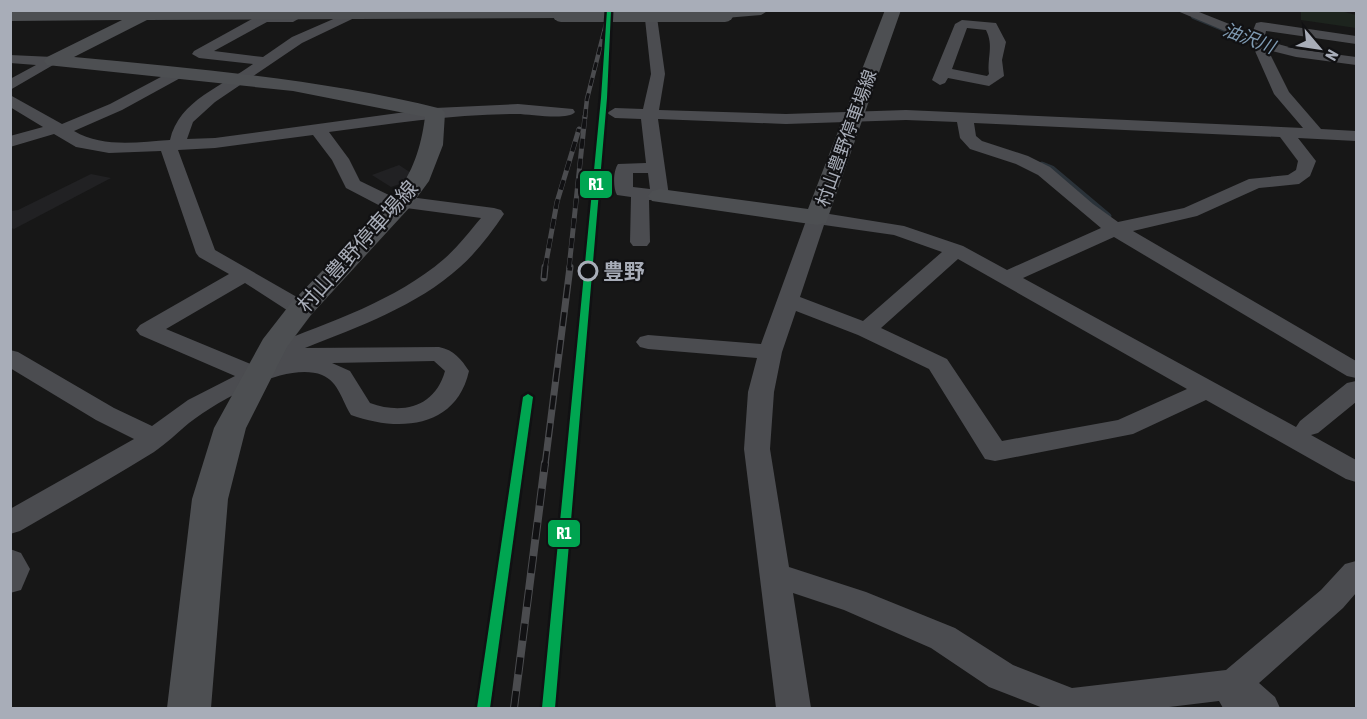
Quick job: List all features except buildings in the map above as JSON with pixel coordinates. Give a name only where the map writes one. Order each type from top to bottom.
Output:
[{"type":"main road","points":[[10,16],[152,12],[725,13],[761,10]]},
{"type":"main road","name":"村山豊野停車場線","points":[[650,195],[817,218],[893,10]]},
{"type":"main road","points":[[53,61],[152,12]]},
{"type":"main road","points":[[53,61],[242,79],[356,96],[435,113]]},
{"type":"main road","name":"村山豊野停車場線","points":[[189,708],[210,499],[230,428],[262,366],[301,309],[399,205],[418,181],[432,145],[435,113]]},
{"type":"street","points":[[640,242],[656,168],[649,115],[657,74],[650,10]]},
{"type":"street","points":[[1182,10],[1258,42],[1296,53],[1356,61]]},
{"type":"street","points":[[264,61],[199,54],[264,18],[359,14]]},
{"type":"street","points":[[301,309],[206,253],[173,145],[190,113],[300,38],[359,14]]},
{"type":"street","points":[[994,19],[999,42],[995,60],[997,76],[989,81],[941,76],[962,24],[994,19]]},
{"type":"street","points":[[1316,134],[1282,94],[1258,42],[1261,26],[1356,40]]},
{"type":"street","points":[[10,59],[53,61]]},
{"type":"street","points":[[10,86],[53,61]]},
{"type":"street","points":[[10,142],[58,130],[117,107],[179,73]]},
{"type":"street","points":[[10,100],[82,144],[109,148],[215,143],[435,113],[518,109],[567,112]]},
{"type":"street","points":[[615,113],[786,119],[856,115],[965,118],[1356,136]]},
{"type":"street","points":[[965,118],[968,138],[976,145],[1022,160],[1044,171],[1086,208],[1115,229],[1356,371]]},
{"type":"street","points":[[10,523],[154,438],[182,417],[262,366],[385,308],[446,269],[470,245],[494,214],[399,205],[352,184],[340,159],[318,130]]},
{"type":"street","points":[[1008,278],[1115,229],[1190,212],[1255,183],[1293,180],[1304,172],[1307,161],[1284,132]]},
{"type":"street","points":[[650,195],[624,191],[624,168],[656,168]]},
{"type":"street","points":[[793,708],[757,449],[761,392],[770,352],[817,218],[897,230],[956,250],[1356,472]]},
{"type":"street","points":[[866,330],[956,250]]},
{"type":"street","points":[[245,274],[148,330],[262,366],[309,365],[330,369],[344,377],[360,409],[378,415],[400,415],[428,410],[446,398],[455,381],[457,371],[450,361],[439,354],[262,366]]},
{"type":"street","points":[[788,300],[866,330],[938,364],[995,452],[1124,428],[1208,389]]},
{"type":"street","points":[[648,342],[770,352]]},
{"type":"street","points":[[16,367],[154,438]]},
{"type":"street","points":[[1309,427],[1356,390]]},
{"type":"street","points":[[10,561],[15,569],[10,580]]},
{"type":"street","points":[[1236,696],[1356,573]]},
{"type":"street","points":[[775,575],[855,601],[943,638],[1001,676],[1072,704],[1236,696],[1263,708]]},
{"type":"shaded area","points":[[1301,11],[1341,11],[1356,15],[1356,28],[1301,20]]},
{"type":"shaded area","points":[[399,165],[411,173],[406,182],[391,187],[372,175]]},
{"type":"shaded area","points":[[91,174],[111,178],[14,229],[11,228],[11,211],[18,210]]},
{"type":"waterway","name":"油沢川","points":[[1193,17],[1227,31]]},
{"type":"waterway","points":[[1042,164],[1052,168],[1109,216]]},
{"type":"railway","points":[[585,117],[587,99],[608,16]]},
{"type":"railway","points":[[569,268],[585,116]]},
{"type":"railway","points":[[545,268],[557,202],[579,129]]},
{"type":"railway","points":[[544,278],[545,267]]},
{"type":"railway","points":[[545,465],[570,267]]},
{"type":"railway","points":[[514,708],[545,463]]},
{"type":"transit line","name":"R1","points":[[548,708],[604,98],[609,10]]},
{"type":"transit line","name":"R1","points":[[483,708],[528,397]]},
{"type":"place","name":"豊野","points":[[588,271]]}]
